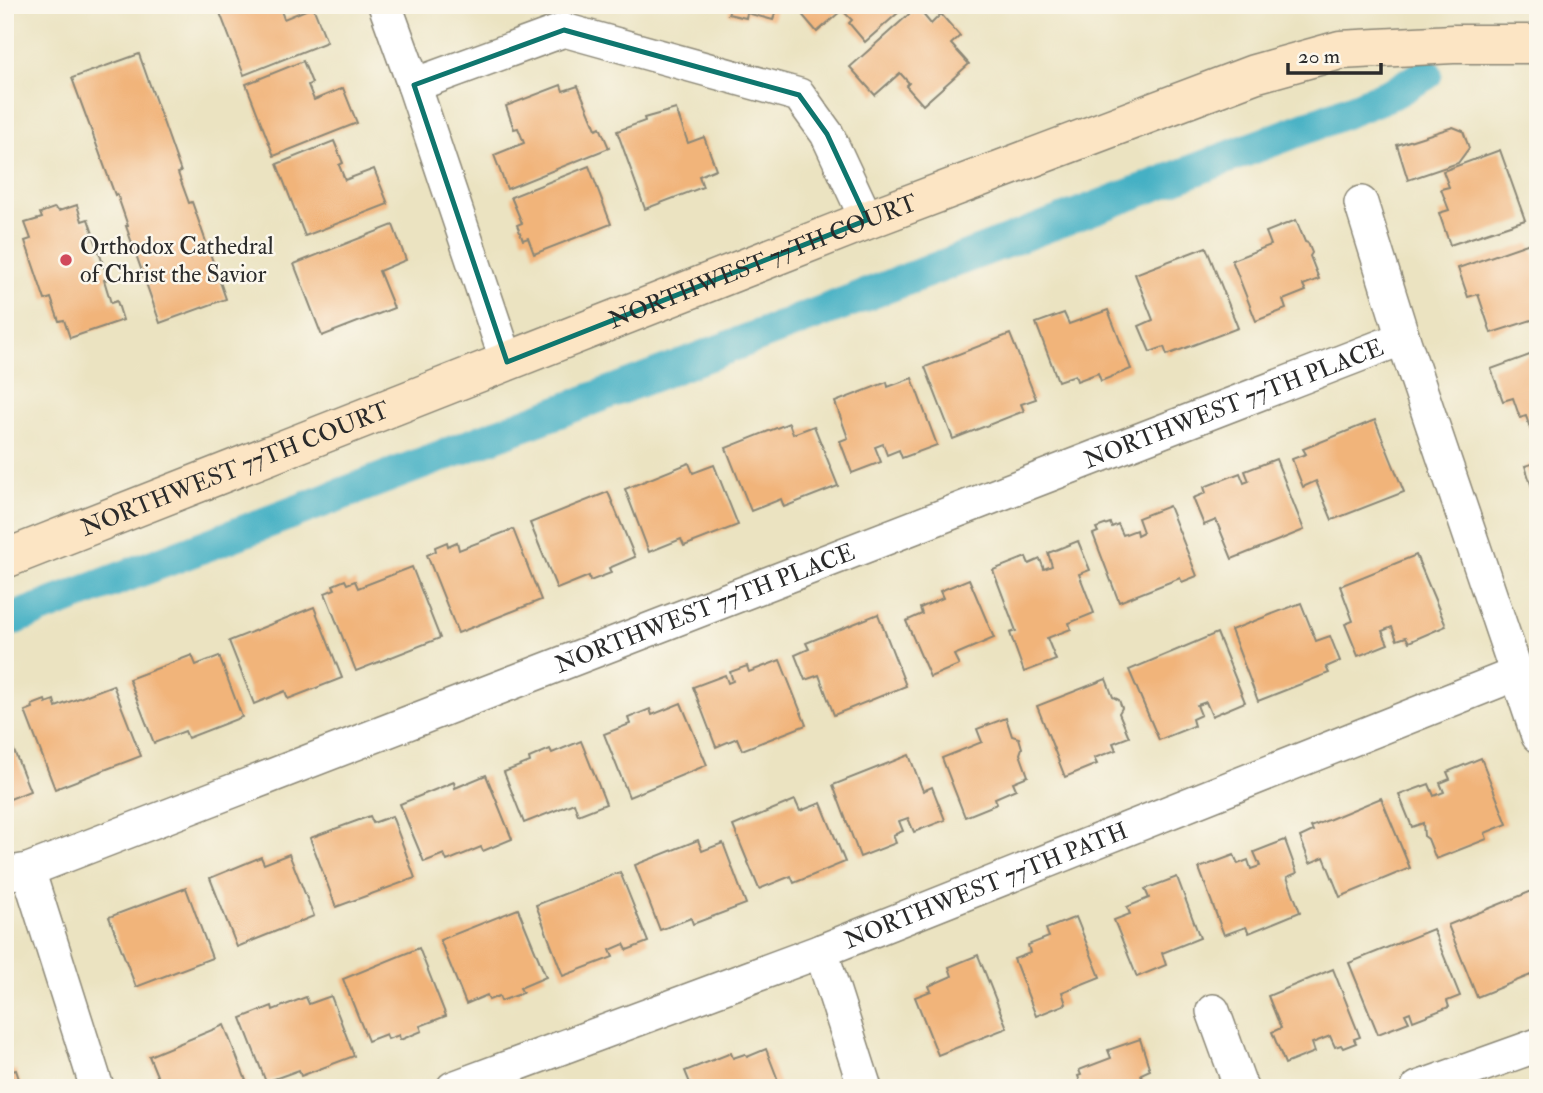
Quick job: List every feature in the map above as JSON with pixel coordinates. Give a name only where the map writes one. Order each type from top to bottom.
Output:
[{"type":"street","points":[[385,5],[507,362]]},
{"type":"street","points":[[414,85],[564,30],[799,95],[827,134],[867,220]]},
{"type":"street","name":"NORTHWEST 77TH COURT","points":[[5,559],[867,220],[1254,74],[1340,50],[1453,44],[1538,44]]},
{"type":"street","points":[[1361,203],[1403,338],[1538,736]]},
{"type":"street","name":"NORTHWEST 77TH PLACE","points":[[17,872],[1403,338]]},
{"type":"street","name":"NORTHWEST 77TH PATH","points":[[453,1088],[490,1081],[1516,674]]},
{"type":"street","points":[[17,872],[97,1088]]},
{"type":"street","points":[[821,950],[865,1088]]},
{"type":"street","points":[[1213,1011],[1241,1088]]},
{"type":"street","points":[[1418,1088],[1538,1045]]},
{"type":"highlighted area","points":[[564,30],[799,95],[827,134],[867,220],[507,362],[414,85]]},
{"type":"building","points":[[217,5],[279,5],[284,19],[313,7],[327,42],[244,75]]},
{"type":"building","points":[[721,5],[777,5],[773,20],[747,13],[746,18],[728,14],[730,9]]},
{"type":"building","points":[[794,5],[907,5],[865,42],[849,23],[852,20],[842,10],[817,32]]},
{"type":"building","points":[[917,7],[931,24],[941,14],[960,36],[951,44],[969,64],[923,105],[906,86],[909,83],[900,73],[875,95],[850,67]]},
{"type":"building","points":[[139,54],[181,172],[178,173],[189,203],[192,202],[226,299],[160,323],[117,194],[115,195],[72,78]]},
{"type":"building","points":[[303,61],[312,83],[308,85],[314,100],[343,88],[357,123],[274,156],[246,84]]},
{"type":"building","points":[[561,85],[563,91],[578,86],[596,129],[600,127],[609,148],[507,189],[494,155],[524,143],[518,128],[514,129],[506,106]]},
{"type":"building","points":[[676,109],[688,143],[704,137],[716,169],[699,176],[703,187],[645,209],[617,131],[645,121],[644,118]]},
{"type":"building","points":[[1453,127],[1463,131],[1469,148],[1458,163],[1408,180],[1397,145]]},
{"type":"building","points":[[334,141],[343,163],[339,165],[345,180],[374,169],[388,204],[305,236],[277,164]]},
{"type":"building","points":[[1500,150],[1525,220],[1450,245],[1439,213],[1449,210],[1441,189],[1449,187],[1443,171]]},
{"type":"building","points":[[589,166],[611,224],[534,254],[528,238],[523,240],[517,225],[522,223],[511,197]]},
{"type":"building","name":"Orthodox Cathedral of Christ the Savior","points":[[77,205],[82,221],[88,219],[108,279],[104,280],[111,303],[117,301],[123,320],[70,338],[64,320],[59,321],[51,298],[45,300],[25,241],[31,239],[25,223],[42,218],[40,213],[54,208],[59,211]]},
{"type":"building","points":[[1296,220],[1312,253],[1310,256],[1319,279],[1303,285],[1306,291],[1283,300],[1286,309],[1256,321],[1232,260],[1271,245],[1266,232]]},
{"type":"building","points":[[393,225],[406,260],[379,271],[394,308],[322,336],[294,264]]},
{"type":"building","points":[[1530,243],[1538,265],[1538,318],[1491,333],[1478,294],[1468,297],[1458,268]]},
{"type":"building","points":[[1206,247],[1238,328],[1167,355],[1164,347],[1150,352],[1139,326],[1153,320],[1135,274]]},
{"type":"building","points":[[1108,310],[1131,369],[1101,381],[1098,373],[1077,381],[1075,375],[1058,381],[1036,323],[1064,313],[1069,324]]},
{"type":"building","points":[[1010,334],[1036,399],[1021,404],[1024,411],[953,439],[925,367]]},
{"type":"building","points":[[1538,352],[1538,432],[1532,434],[1526,416],[1520,418],[1513,398],[1503,401],[1491,369]]},
{"type":"building","points":[[912,378],[937,445],[902,458],[899,450],[887,455],[883,444],[875,447],[881,462],[852,473],[840,441],[848,438],[835,402],[887,382],[888,387]]},
{"type":"building","points":[[1375,420],[1404,492],[1332,520],[1316,481],[1303,487],[1292,459],[1306,454],[1303,449]]},
{"type":"building","points":[[789,423],[793,434],[814,426],[838,486],[784,507],[781,499],[751,511],[726,448]]},
{"type":"building","points":[[1276,459],[1304,530],[1232,559],[1216,520],[1204,525],[1193,498],[1206,493],[1204,487],[1240,473],[1244,483],[1249,481],[1245,471]]},
{"type":"building","points":[[1538,462],[1538,502],[1537,503],[1525,466]]},
{"type":"building","points":[[689,463],[693,473],[714,465],[738,525],[684,546],[681,539],[649,552],[625,489]]},
{"type":"building","points":[[608,492],[635,557],[609,568],[611,573],[590,581],[589,576],[557,589],[530,523]]},
{"type":"building","points":[[1169,506],[1197,576],[1182,582],[1180,578],[1119,602],[1093,534],[1098,532],[1096,528],[1110,523],[1112,527],[1118,524],[1123,535],[1136,530],[1137,535],[1143,532],[1138,518]]},
{"type":"building","points":[[513,529],[541,600],[458,633],[427,555],[436,551],[435,547],[447,542],[448,546],[457,542],[459,550]]},
{"type":"building","points":[[1078,541],[1090,570],[1079,574],[1094,613],[1069,623],[1071,629],[1047,638],[1056,660],[1024,672],[1010,633],[1016,631],[993,570],[1026,557],[1029,564],[1040,559],[1044,569],[1052,566],[1048,553]]},
{"type":"building","points":[[1416,555],[1446,626],[1409,642],[1406,637],[1397,640],[1392,627],[1382,631],[1388,644],[1358,656],[1345,624],[1353,621],[1340,586]]},
{"type":"building","points":[[412,567],[440,638],[356,671],[325,593],[335,589],[333,585],[345,580],[347,584],[355,581],[358,588]]},
{"type":"building","points":[[969,579],[994,638],[954,655],[959,665],[930,677],[906,621],[922,614],[920,608],[943,598],[940,591]]},
{"type":"building","points":[[1301,603],[1316,641],[1330,636],[1340,661],[1326,667],[1329,673],[1258,701],[1231,630]]},
{"type":"building","points":[[314,607],[342,678],[288,699],[285,691],[254,704],[229,641]]},
{"type":"building","points":[[878,614],[906,686],[834,715],[819,675],[805,680],[795,655],[809,649],[806,643]]},
{"type":"building","points":[[1217,633],[1245,702],[1212,716],[1206,702],[1197,705],[1201,715],[1192,719],[1194,726],[1159,740],[1129,670]]},
{"type":"building","points":[[192,655],[196,665],[219,656],[242,717],[188,738],[185,731],[154,743],[129,679]]},
{"type":"building","points":[[780,660],[806,725],[742,750],[737,738],[716,747],[693,687],[725,675],[728,683],[733,681],[730,672],[747,666],[749,672]]},
{"type":"building","points":[[1106,679],[1113,697],[1119,700],[1122,708],[1119,713],[1129,737],[1113,743],[1116,750],[1094,758],[1097,764],[1065,777],[1037,706]]},
{"type":"building","points":[[113,685],[141,756],[55,789],[25,711],[45,700],[46,703],[54,700],[56,707]]},
{"type":"building","points":[[681,703],[707,765],[629,797],[604,734],[630,724],[628,718],[650,709],[652,715]]},
{"type":"building","points":[[1006,718],[1012,736],[1019,738],[1022,748],[1020,754],[1028,776],[1013,782],[1016,789],[995,798],[997,804],[965,817],[942,758],[982,742],[977,729]]},
{"type":"building","points":[[5,728],[30,791],[5,801]]},
{"type":"building","points":[[581,741],[606,804],[578,815],[574,803],[524,823],[504,772],[530,762],[529,758],[550,749],[552,753]]},
{"type":"building","points":[[909,755],[923,791],[932,787],[945,820],[914,832],[908,818],[899,821],[903,831],[893,835],[896,843],[860,857],[833,785]]},
{"type":"building","points":[[1481,758],[1507,824],[1485,833],[1487,839],[1436,859],[1428,839],[1424,836],[1423,823],[1412,827],[1399,795],[1429,784],[1434,796],[1444,792],[1440,783],[1450,779],[1447,772]]},
{"type":"building","points":[[486,775],[512,839],[483,851],[481,847],[447,861],[444,854],[424,862],[400,804],[454,782],[455,788]]},
{"type":"building","points":[[1381,798],[1410,868],[1340,897],[1324,857],[1310,863],[1300,837],[1313,831],[1311,827]]},
{"type":"building","points":[[795,800],[800,811],[821,803],[845,862],[794,883],[791,876],[759,889],[733,826]]},
{"type":"building","points":[[370,816],[373,823],[392,816],[415,878],[336,907],[310,838]]},
{"type":"building","points":[[698,840],[702,851],[723,843],[746,904],[693,924],[691,918],[660,930],[635,865]]},
{"type":"building","points":[[1285,840],[1297,873],[1287,877],[1300,912],[1249,933],[1246,927],[1224,935],[1199,868],[1234,855],[1238,864],[1248,860],[1251,869],[1260,866],[1254,852]]},
{"type":"building","points":[[289,854],[314,916],[237,947],[210,878],[261,857],[264,864]]},
{"type":"building","points":[[620,872],[648,942],[627,950],[624,944],[610,950],[613,957],[563,976],[536,905]]},
{"type":"building","points":[[1177,877],[1200,938],[1162,953],[1166,965],[1137,977],[1114,920],[1130,914],[1127,907],[1149,898],[1145,889]]},
{"type":"building","points":[[186,888],[212,958],[136,987],[109,917]]},
{"type":"building","points":[[1532,891],[1538,905],[1538,972],[1477,997],[1448,925]]},
{"type":"building","points":[[518,909],[546,977],[520,988],[523,993],[501,1001],[499,996],[489,1000],[487,995],[466,1004],[440,940]]},
{"type":"building","points":[[1076,917],[1100,977],[1062,992],[1066,1004],[1036,1016],[1014,959],[1030,953],[1028,945],[1049,937],[1046,929]]},
{"type":"building","points":[[1433,929],[1460,996],[1447,1001],[1449,1007],[1413,1021],[1410,1012],[1405,1014],[1409,1022],[1378,1034],[1349,963]]},
{"type":"building","points":[[419,948],[446,1016],[420,1026],[422,1031],[400,1040],[399,1035],[388,1039],[386,1034],[368,1041],[343,979]]},
{"type":"building","points":[[978,955],[1007,1028],[938,1055],[915,997],[931,991],[929,986],[952,976],[949,967]]},
{"type":"building","points":[[1333,969],[1360,1037],[1354,1039],[1356,1043],[1343,1048],[1341,1045],[1335,1047],[1330,1036],[1312,1043],[1315,1052],[1285,1064],[1272,1032],[1281,1028],[1268,996]]},
{"type":"building","points":[[331,996],[354,1056],[301,1076],[299,1070],[266,1082],[241,1018],[272,1006],[273,1010],[306,997],[309,1004]]},
{"type":"building","points":[[224,1025],[249,1088],[162,1088],[149,1056]]},
{"type":"building","points":[[1140,1039],[1150,1070],[1141,1074],[1145,1088],[1082,1088],[1079,1070],[1111,1058],[1108,1050]]},
{"type":"building","points":[[766,1049],[781,1088],[692,1088],[685,1071],[731,1053],[733,1058],[745,1054],[747,1057]]},
{"type":"building","points":[[16,1070],[22,1088],[5,1088],[5,1073]]},
{"type":"waterway","points":[[5,622],[1321,122],[1393,93],[1426,74]]},
{"type":"place","name":"Orthodox Cathedral of Christ the Savior","points":[[66,260]]}]
